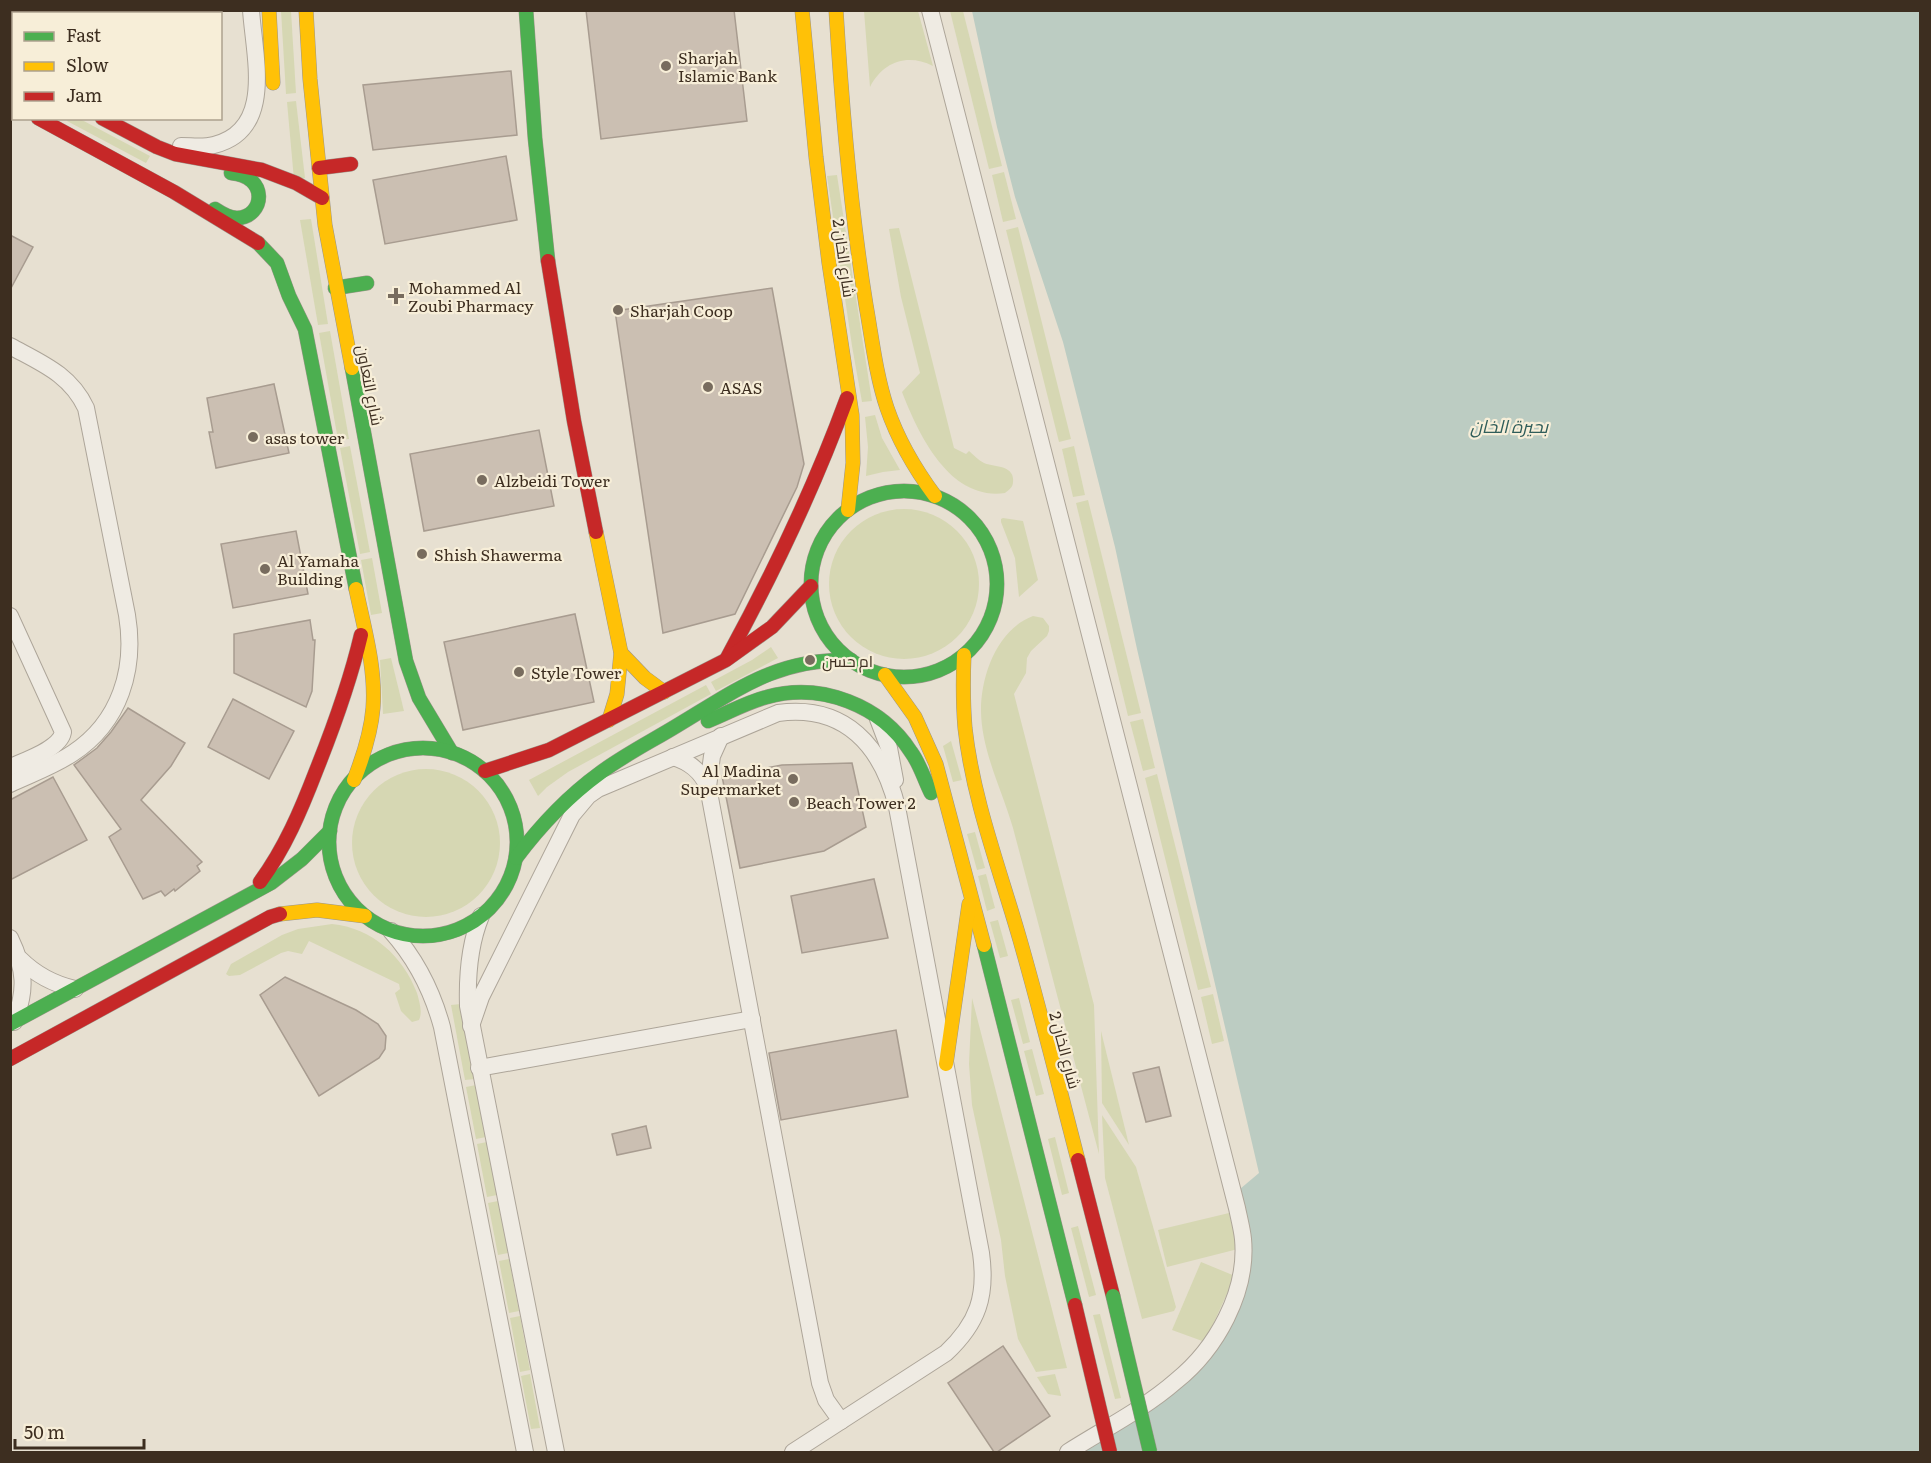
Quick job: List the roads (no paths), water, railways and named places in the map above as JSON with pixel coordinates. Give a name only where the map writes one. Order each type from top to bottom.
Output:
[{"type":"main road","points":[[269,10],[271,83]]},
{"type":"main road","name":"شارع التعاون","points":[[306,10],[305,79],[335,288],[406,661],[419,698],[452,753]]},
{"type":"main road","points":[[526,10],[535,138],[550,278],[574,421],[621,653],[617,694],[609,720]]},
{"type":"main road","name":"شارع الخان 2","points":[[802,10],[829,263],[849,392],[853,439],[848,510]]},
{"type":"main road","name":"شارع الخان 2","points":[[836,10],[835,136],[881,385],[887,409],[907,454],[935,496]]},
{"type":"main road","points":[[804,36],[814,55],[820,122],[835,136]]},
{"type":"main road","points":[[42,120],[174,192],[267,249],[277,263],[288,296],[305,329],[374,686],[374,709],[364,754],[354,780],[338,804],[330,831],[329,845],[334,872],[346,896],[365,916],[391,931],[418,936],[445,934],[464,927],[481,916],[504,890],[513,871],[517,831],[509,804],[499,786],[485,771],[452,753],[425,749],[399,752],[374,762],[354,780]]},
{"type":"main road","points":[[106,120],[175,154],[262,170],[296,183],[322,198]]},
{"type":"main road","points":[[174,192],[230,217],[244,216],[255,208],[259,195],[258,187],[248,176],[234,172],[202,173],[189,168],[175,154]]},
{"type":"main road","points":[[319,168],[351,164]]},
{"type":"main road","points":[[335,288],[367,283]]},
{"type":"main road","points":[[726,660],[795,529],[815,484],[849,392]]},
{"type":"main road","points":[[890,492],[920,492],[935,496],[971,518],[987,541],[996,567],[997,594],[990,620],[975,645],[952,663],[926,674],[885,675],[851,660],[825,633],[815,611],[811,586],[815,557],[832,525],[848,510],[868,499],[890,492]]},
{"type":"main road","points":[[485,771],[549,750],[726,660],[772,627],[797,604],[811,586]]},
{"type":"main road","points":[[246,897],[270,869],[296,821],[351,679],[363,626]]},
{"type":"main road","points":[[621,653],[636,670],[664,692]]},
{"type":"main road","name":"شارع الخان 2","points":[[964,655],[962,704],[971,769],[1024,955],[1113,1296],[1150,1452]]},
{"type":"main road","points":[[516,858],[546,820],[582,786],[621,758],[772,671],[811,661],[851,660]]},
{"type":"main road","points":[[885,675],[910,707],[929,744],[970,893],[1110,1452]]},
{"type":"main road","points":[[658,737],[706,722],[752,702],[784,693],[832,695],[848,700],[876,715],[900,737],[910,750],[960,855]]},
{"type":"main road","points":[[12,1023],[246,897],[287,872],[317,846],[330,831]]},
{"type":"main road","points":[[946,1064],[970,893]]},
{"type":"main road","points":[[10,1059],[270,917],[283,912],[311,908],[339,910],[365,916]]},
{"type":"street","points":[[157,147],[204,147],[230,139],[244,127],[253,111],[257,94],[271,83],[251,10]]},
{"type":"street","points":[[930,10],[1237,1208],[1243,1241],[1241,1274],[1232,1305],[1216,1335],[1200,1357],[1170,1387],[1068,1452]]},
{"type":"street","points":[[10,346],[66,378],[81,397],[86,408],[127,615],[131,654],[122,693],[102,727],[73,753],[10,784]]},
{"type":"street","points":[[10,616],[63,732],[62,737],[54,746],[10,767]]},
{"type":"street","points":[[471,1026],[484,991],[570,820],[580,805],[603,786],[778,713],[812,712],[844,723],[869,746],[886,775],[897,807]]},
{"type":"street","points":[[793,1452],[946,1353],[965,1333],[979,1308],[983,1290],[983,1271],[897,807],[893,767],[889,748],[876,715]]},
{"type":"street","points":[[708,787],[712,756],[722,736]]},
{"type":"street","points":[[673,757],[682,759],[699,770],[708,787],[820,1383],[826,1400],[841,1421]]},
{"type":"street","points":[[481,916],[468,967],[468,1006],[556,1452]]},
{"type":"street","points":[[391,931],[402,943],[423,975],[440,1019],[525,1452]]},
{"type":"street","points":[[10,938],[20,959],[23,985],[22,998],[12,1023]]},
{"type":"street","points":[[20,959],[51,982],[75,989]]},
{"type":"street","points":[[479,1068],[752,1019]]},
{"type":"water","name":"بحيرة الخان","points":[[972,11],[1920,11],[1920,1452],[1079,1452],[1162,1398],[1233,1321],[1240,1189],[1259,1173],[1115,547],[1063,342],[1015,197]]},
{"type":"place","name":"Sharjah Islamic Bank","points":[[666,66]]},
{"type":"place","name":"Mohammed Al Zoubi Pharmacy","points":[[396,296]]},
{"type":"place","name":"Sharjah Coop","points":[[618,310]]},
{"type":"place","name":"ASAS","points":[[708,387]]},
{"type":"place","name":"asas tower","points":[[253,437]]},
{"type":"place","name":"Alzbeidi Tower","points":[[482,480]]},
{"type":"place","name":"Shish Shawerma","points":[[422,554]]},
{"type":"place","name":"Al Yamaha Building","points":[[265,569]]},
{"type":"place","name":"ام حسن","points":[[810,660]]},
{"type":"place","name":"Style Tower","points":[[519,672]]},
{"type":"place","name":"Al Madina Supermarket","points":[[793,779]]},
{"type":"place","name":"Beach Tower 2","points":[[794,802]]}]
